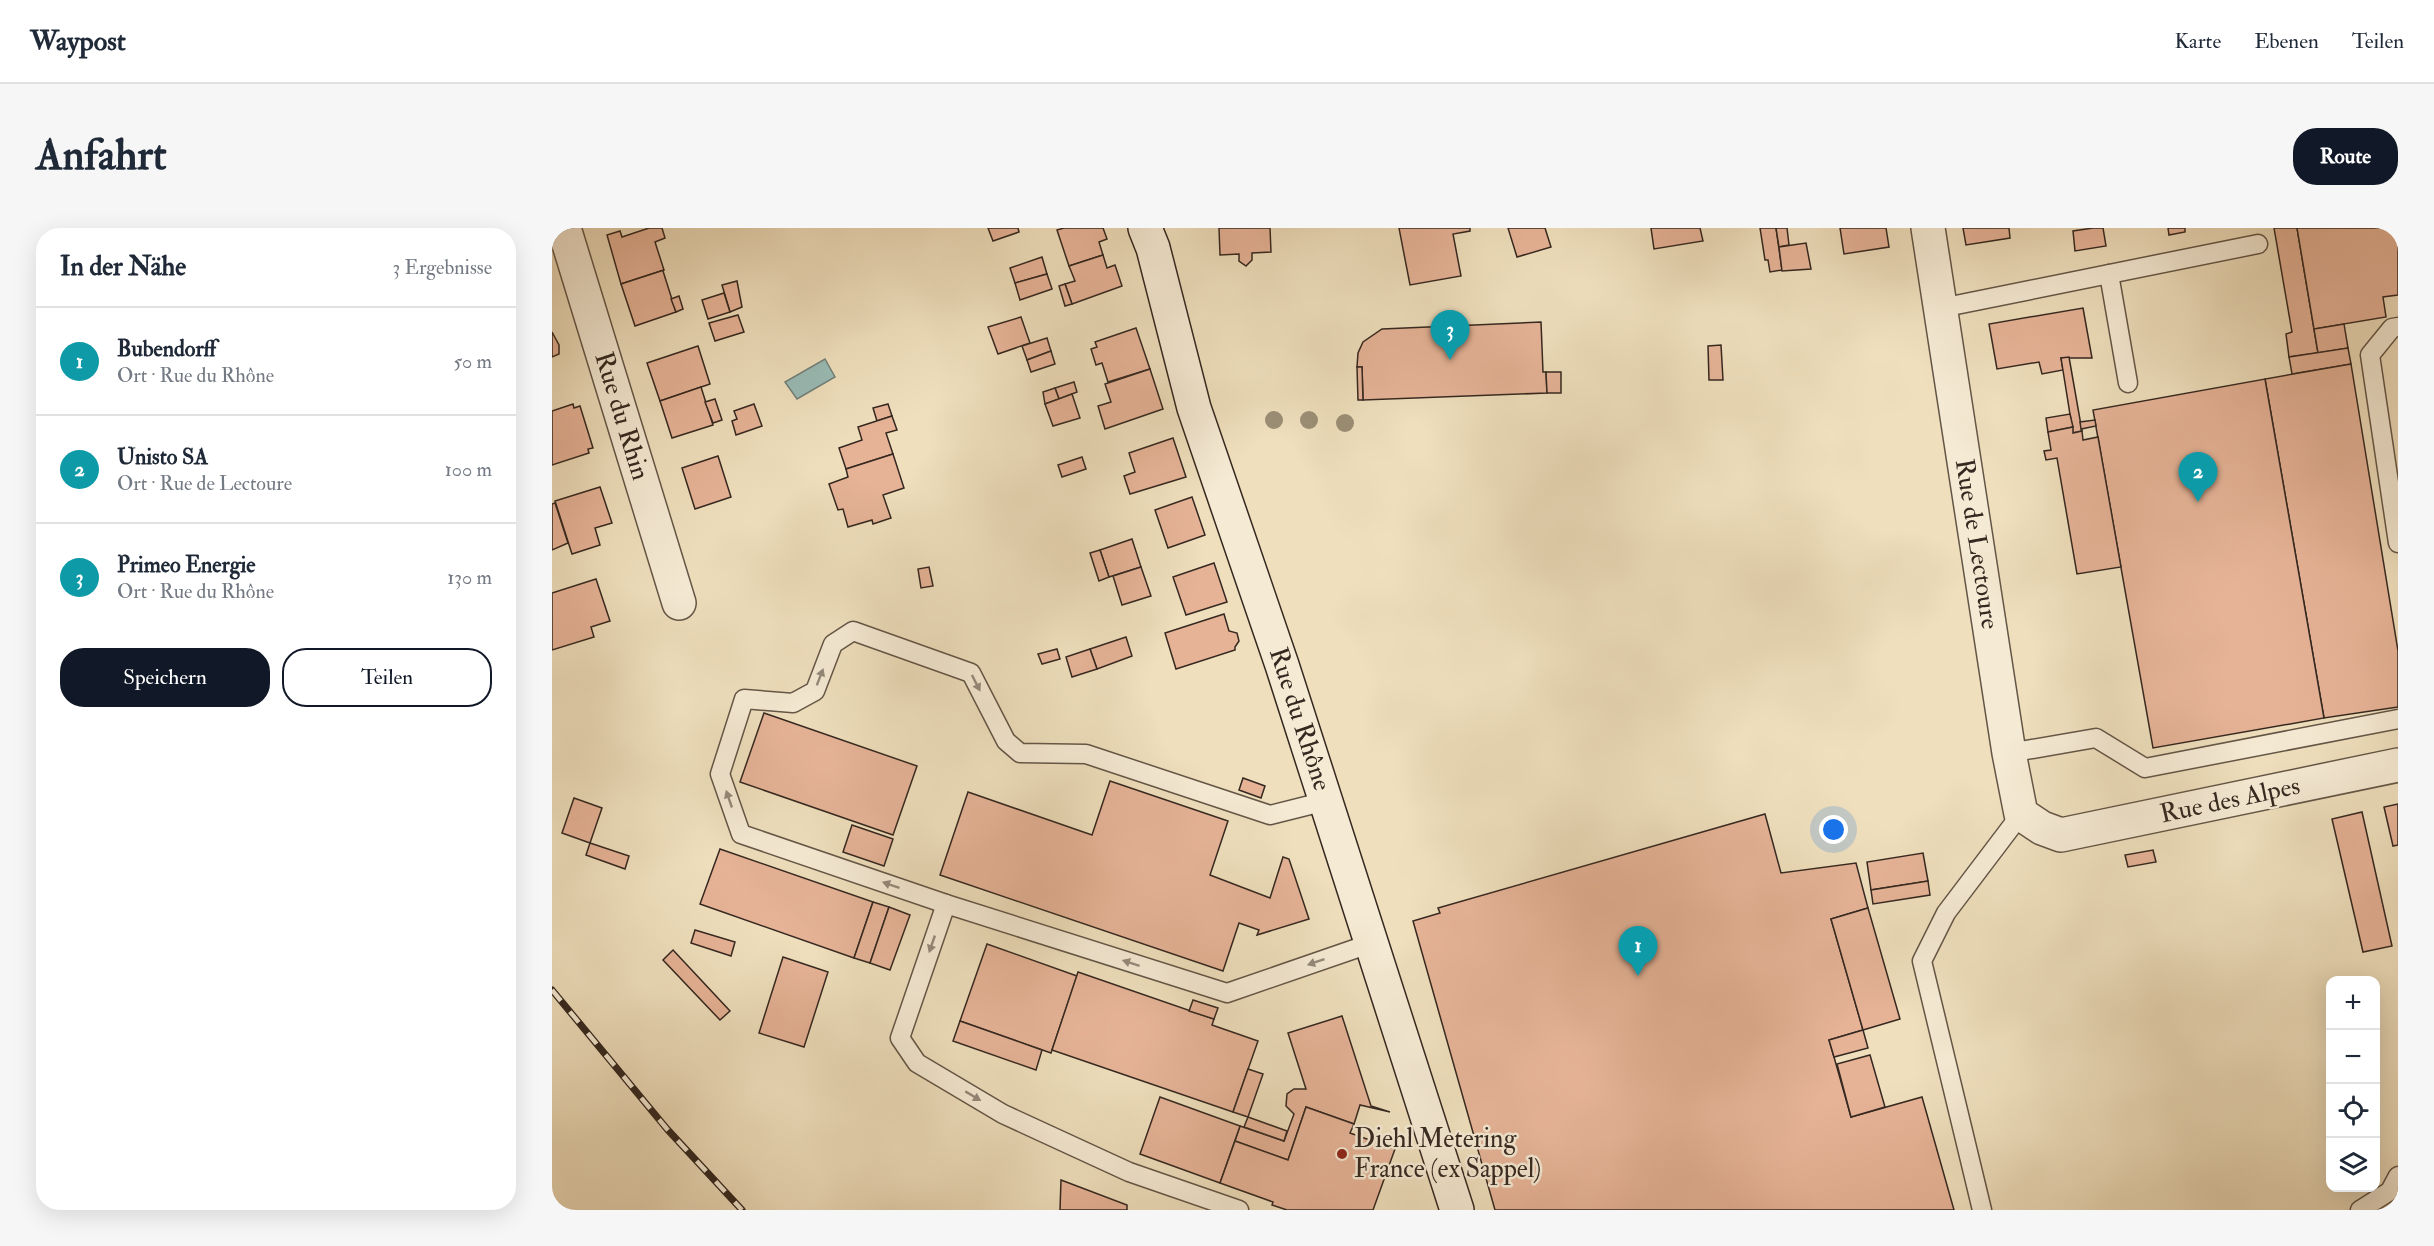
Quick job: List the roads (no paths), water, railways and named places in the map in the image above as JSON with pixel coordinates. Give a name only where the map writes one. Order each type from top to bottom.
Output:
[{"type":"street","name":"Rue du Rhin","points":[[564,228],[679,603]]},
{"type":"street","name":"Rue du Rhône","points":[[1145,228],[1153,248],[1194,408],[1282,665],[1457,1210]]},
{"type":"street","name":"Rue de Lectoure","points":[[1928,228],[2009,753],[2021,814]]},
{"type":"street","name":"Rue des Alpes","points":[[2021,814],[2042,828],[2061,835],[2398,765]]},
{"type":"lane","points":[[1941,308],[2258,244]]},
{"type":"lane","points":[[2109,274],[2128,383]]},
{"type":"lane","points":[[2398,327],[2392,328],[2370,355],[2398,536]]},
{"type":"lane","points":[[1326,801],[1270,815],[1086,754],[1020,753],[1006,741],[971,673],[853,631],[833,644],[815,691],[793,704],[744,699],[720,774],[741,834],[946,904],[1227,993],[1372,943]]},
{"type":"lane","points":[[2009,753],[2096,738],[2145,768],[2398,719]]},
{"type":"lane","points":[[1982,1210],[1922,961],[1946,912],[2021,814]]},
{"type":"lane","points":[[946,904],[900,1038],[916,1063],[1003,1114],[1129,1172],[1239,1210]]},
{"type":"lane","points":[[2360,1210],[2390,1191],[2398,1176]]},
{"type":"water","points":[[825,359],[835,377],[797,399],[785,382]]},
{"type":"railway","points":[[552,990],[667,1129],[742,1210]]},
{"type":"place","name":"Primeo Energie","points":[[1450,360]]},
{"type":"place","name":"Unisto SA","points":[[2198,502]]},
{"type":"place","name":"Bubendorff","points":[[1638,976]]},
{"type":"place","name":"Diehl Metering France (ex Sappel)","points":[[1342,1154]]}]
